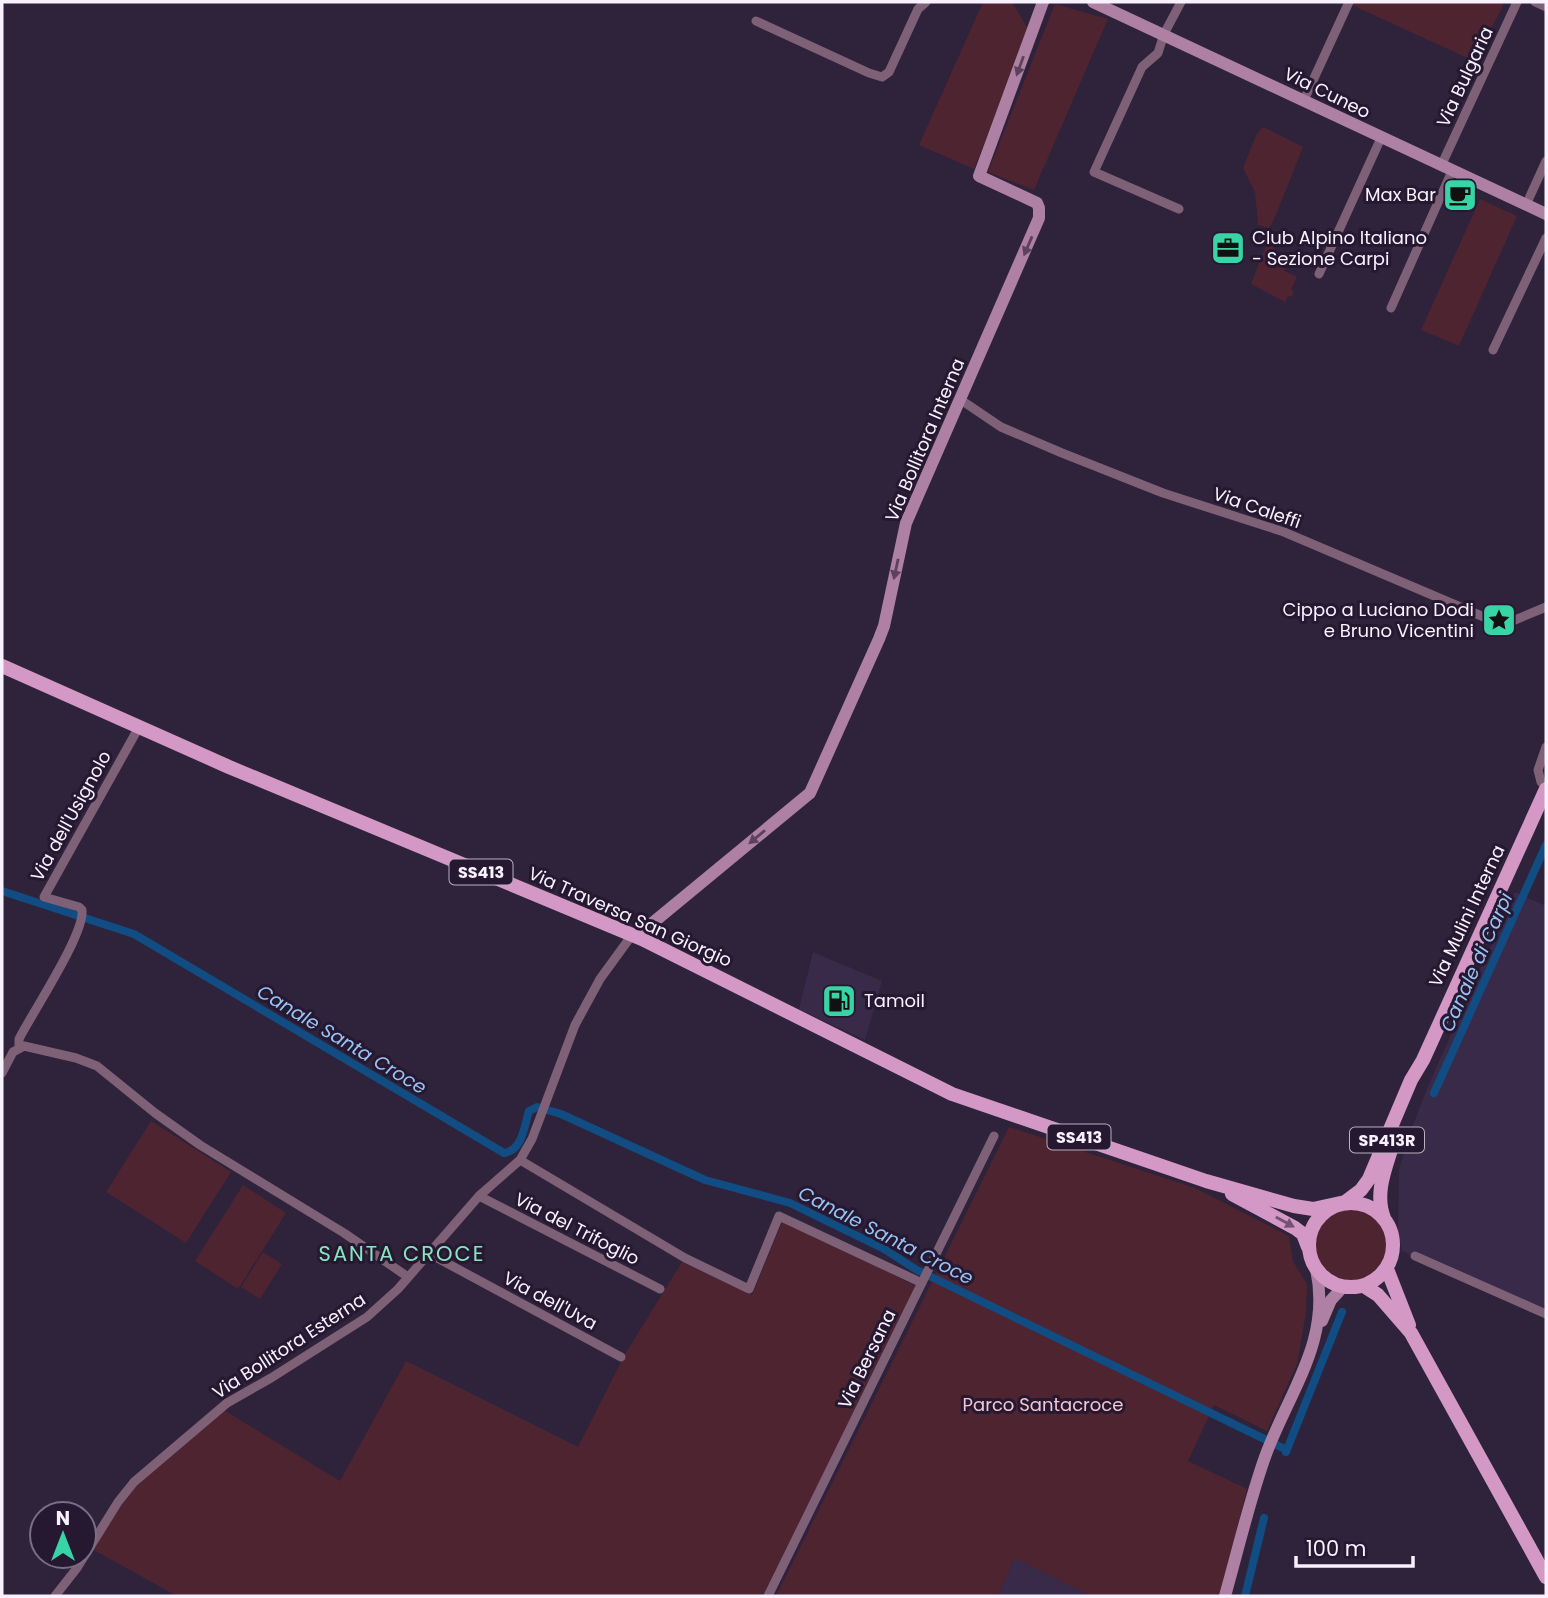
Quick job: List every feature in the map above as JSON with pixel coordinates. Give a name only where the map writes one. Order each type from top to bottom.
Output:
[{"type":"main road","name":"Via Traversa San Giorgio","points":[[2,666],[276,787],[632,935],[952,1094],[1206,1181],[1294,1206],[1313,1209],[1334,1206]]},
{"type":"main road","name":"Via Mulini Interna","points":[[1334,1206],[1355,1197],[1369,1179],[1410,1080],[1423,1059],[1546,787]]},
{"type":"main road","name":"Via Mulini Interna","points":[[1384,1218],[1379,1203],[1385,1171],[1418,1082],[1423,1059]]},
{"type":"main road","name":"Via Traversa San Giorgio","points":[[1206,1181],[1295,1228],[1303,1234],[1309,1252]]},
{"type":"main road","name":"SS413","points":[[1334,1206],[1344,1203],[1366,1205],[1384,1218]]},
{"type":"main road","points":[[1309,1252],[1312,1228],[1321,1215],[1334,1206]]},
{"type":"main road","points":[[1316,1269],[1323,1277],[1343,1287],[1364,1286],[1377,1279],[1387,1269],[1393,1243],[1384,1218]]},
{"type":"main road","name":"SS413","points":[[1309,1252],[1316,1269]]},
{"type":"main road","points":[[1387,1269],[1411,1333],[1546,1577]]},
{"type":"main road","points":[[1364,1286],[1378,1295],[1411,1333]]},
{"type":"street","points":[[756,20],[869,73],[882,76],[890,72],[918,9],[926,2]]},
{"type":"street","name":"Via Bollitora Interna","points":[[632,935],[644,930],[810,793],[884,626],[906,523],[1040,218],[1037,203],[979,176],[1043,2]]},
{"type":"street","name":"Via Cuneo","points":[[1093,2],[1546,214]]},
{"type":"street","points":[[1179,209],[1094,172],[1142,68],[1158,53],[1164,34],[1181,2]]},
{"type":"street","points":[[1304,100],[1349,2]]},
{"type":"street","name":"Via Bulgaria","points":[[1391,308],[1517,2]]},
{"type":"street","points":[[1535,2],[1546,7]]},
{"type":"street","points":[[1319,274],[1381,138]]},
{"type":"street","points":[[1525,205],[1546,161]]},
{"type":"street","points":[[1493,350],[1546,238]]},
{"type":"street","name":"Via Caleffi","points":[[961,400],[1001,427],[1062,453],[1163,493],[1284,532],[1503,625],[1546,607]]},
{"type":"street","name":"Via dell'Usignolo","points":[[2,1073],[9,1058],[19,1048],[19,1039],[66,954],[82,918],[79,907],[44,897],[139,727]]},
{"type":"street","points":[[1546,747],[1538,770],[1541,782],[1546,787]]},
{"type":"street","name":"Via Bollitora Esterna","points":[[55,1596],[78,1568],[118,1502],[134,1482],[227,1403],[367,1317],[408,1277],[479,1196],[520,1160],[527,1150],[583,1009],[600,979],[632,935]]},
{"type":"street","points":[[19,1048],[29,1046],[97,1066],[200,1145],[344,1233],[408,1277]]},
{"type":"street","name":"Via Bersana","points":[[768,1596],[994,1136]]},
{"type":"street","points":[[520,1160],[684,1258],[749,1289],[779,1216],[923,1281]]},
{"type":"street","name":"Via del Trifoglio","points":[[479,1196],[660,1289]]},
{"type":"street","name":"Via dell'Uva","points":[[428,1253],[621,1357]]},
{"type":"street","points":[[1415,1256],[1546,1314]]},
{"type":"street","points":[[1315,1338],[1320,1287],[1316,1269]]},
{"type":"street","points":[[1225,1596],[1265,1455],[1308,1362],[1331,1300],[1343,1287]]},
{"type":"shaded area","points":[[1515,892],[1546,906],[1546,1313],[1402,1251],[1398,1228],[1399,1169],[1411,1130]]},
{"type":"shaded area","name":"Tamoil","points":[[813,952],[882,981],[865,1040],[799,1009]]},
{"type":"shaded area","points":[[1015,1558],[1091,1596],[997,1596]]},
{"type":"green space","points":[[983,2],[1012,2],[1028,29],[974,169],[919,145]]},
{"type":"green space","points":[[1345,2],[1500,2],[1504,4],[1474,61]]},
{"type":"green space","points":[[1055,4],[1108,19],[1034,190],[988,172]]},
{"type":"green space","points":[[1263,127],[1303,147],[1269,228],[1258,225],[1255,192],[1243,168],[1257,133]]},
{"type":"green space","points":[[1480,199],[1517,216],[1459,346],[1421,330]]},
{"type":"green space","points":[[1268,240],[1286,264],[1284,271],[1297,277],[1291,290],[1294,292],[1292,297],[1288,296],[1285,302],[1251,284]]},
{"type":"green space","points":[[151,1121],[231,1172],[186,1243],[106,1192]]},
{"type":"green space","name":"Parco Santacroce","points":[[1009,1127],[1195,1188],[1289,1236],[1293,1261],[1307,1284],[1306,1313],[1297,1364],[1267,1431],[1214,1405],[1188,1461],[1247,1489],[1220,1596],[1091,1596],[1015,1558],[997,1596],[776,1596]]},
{"type":"green space","points":[[243,1185],[286,1213],[238,1289],[195,1261]]},
{"type":"green space","points":[[1358,1209],[1377,1219],[1385,1231],[1385,1259],[1377,1271],[1365,1279],[1344,1281],[1325,1271],[1317,1259],[1315,1238],[1325,1219],[1337,1211]]},
{"type":"green space","points":[[783,1220],[916,1286],[766,1596],[177,1596],[98,1552],[98,1535],[132,1478],[219,1407],[340,1481],[406,1361],[578,1447],[625,1354],[682,1262],[752,1295]]},
{"type":"green space","points":[[263,1252],[282,1264],[260,1299],[241,1287]]},
{"type":"waterway","name":"Canale di Carpi","points":[[1434,1093],[1546,845]]},
{"type":"waterway","name":"Canale Santa Croce","points":[[2,891],[134,934],[504,1153],[519,1142],[529,1111],[537,1107],[561,1114],[705,1180],[790,1203],[884,1249],[917,1270],[1287,1450]]},
{"type":"waterway","name":"Canale di Carpi","points":[[1286,1452],[1342,1312]]},
{"type":"waterway","name":"Canale di Carpi","points":[[1245,1596],[1264,1518]]},
{"type":"place","name":"Max Bar","points":[[1460,195]]},
{"type":"place","name":"Club Alpino Italiano - Sezione Carpi","points":[[1228,248]]},
{"type":"place","name":"Cippo a Luciano Dodi e Bruno Vicentini","points":[[1499,620]]},
{"type":"place","name":"Tamoil","points":[[839,1001]]},
{"type":"district","name":"SANTA CROCE","points":[[402,1254]]}]
